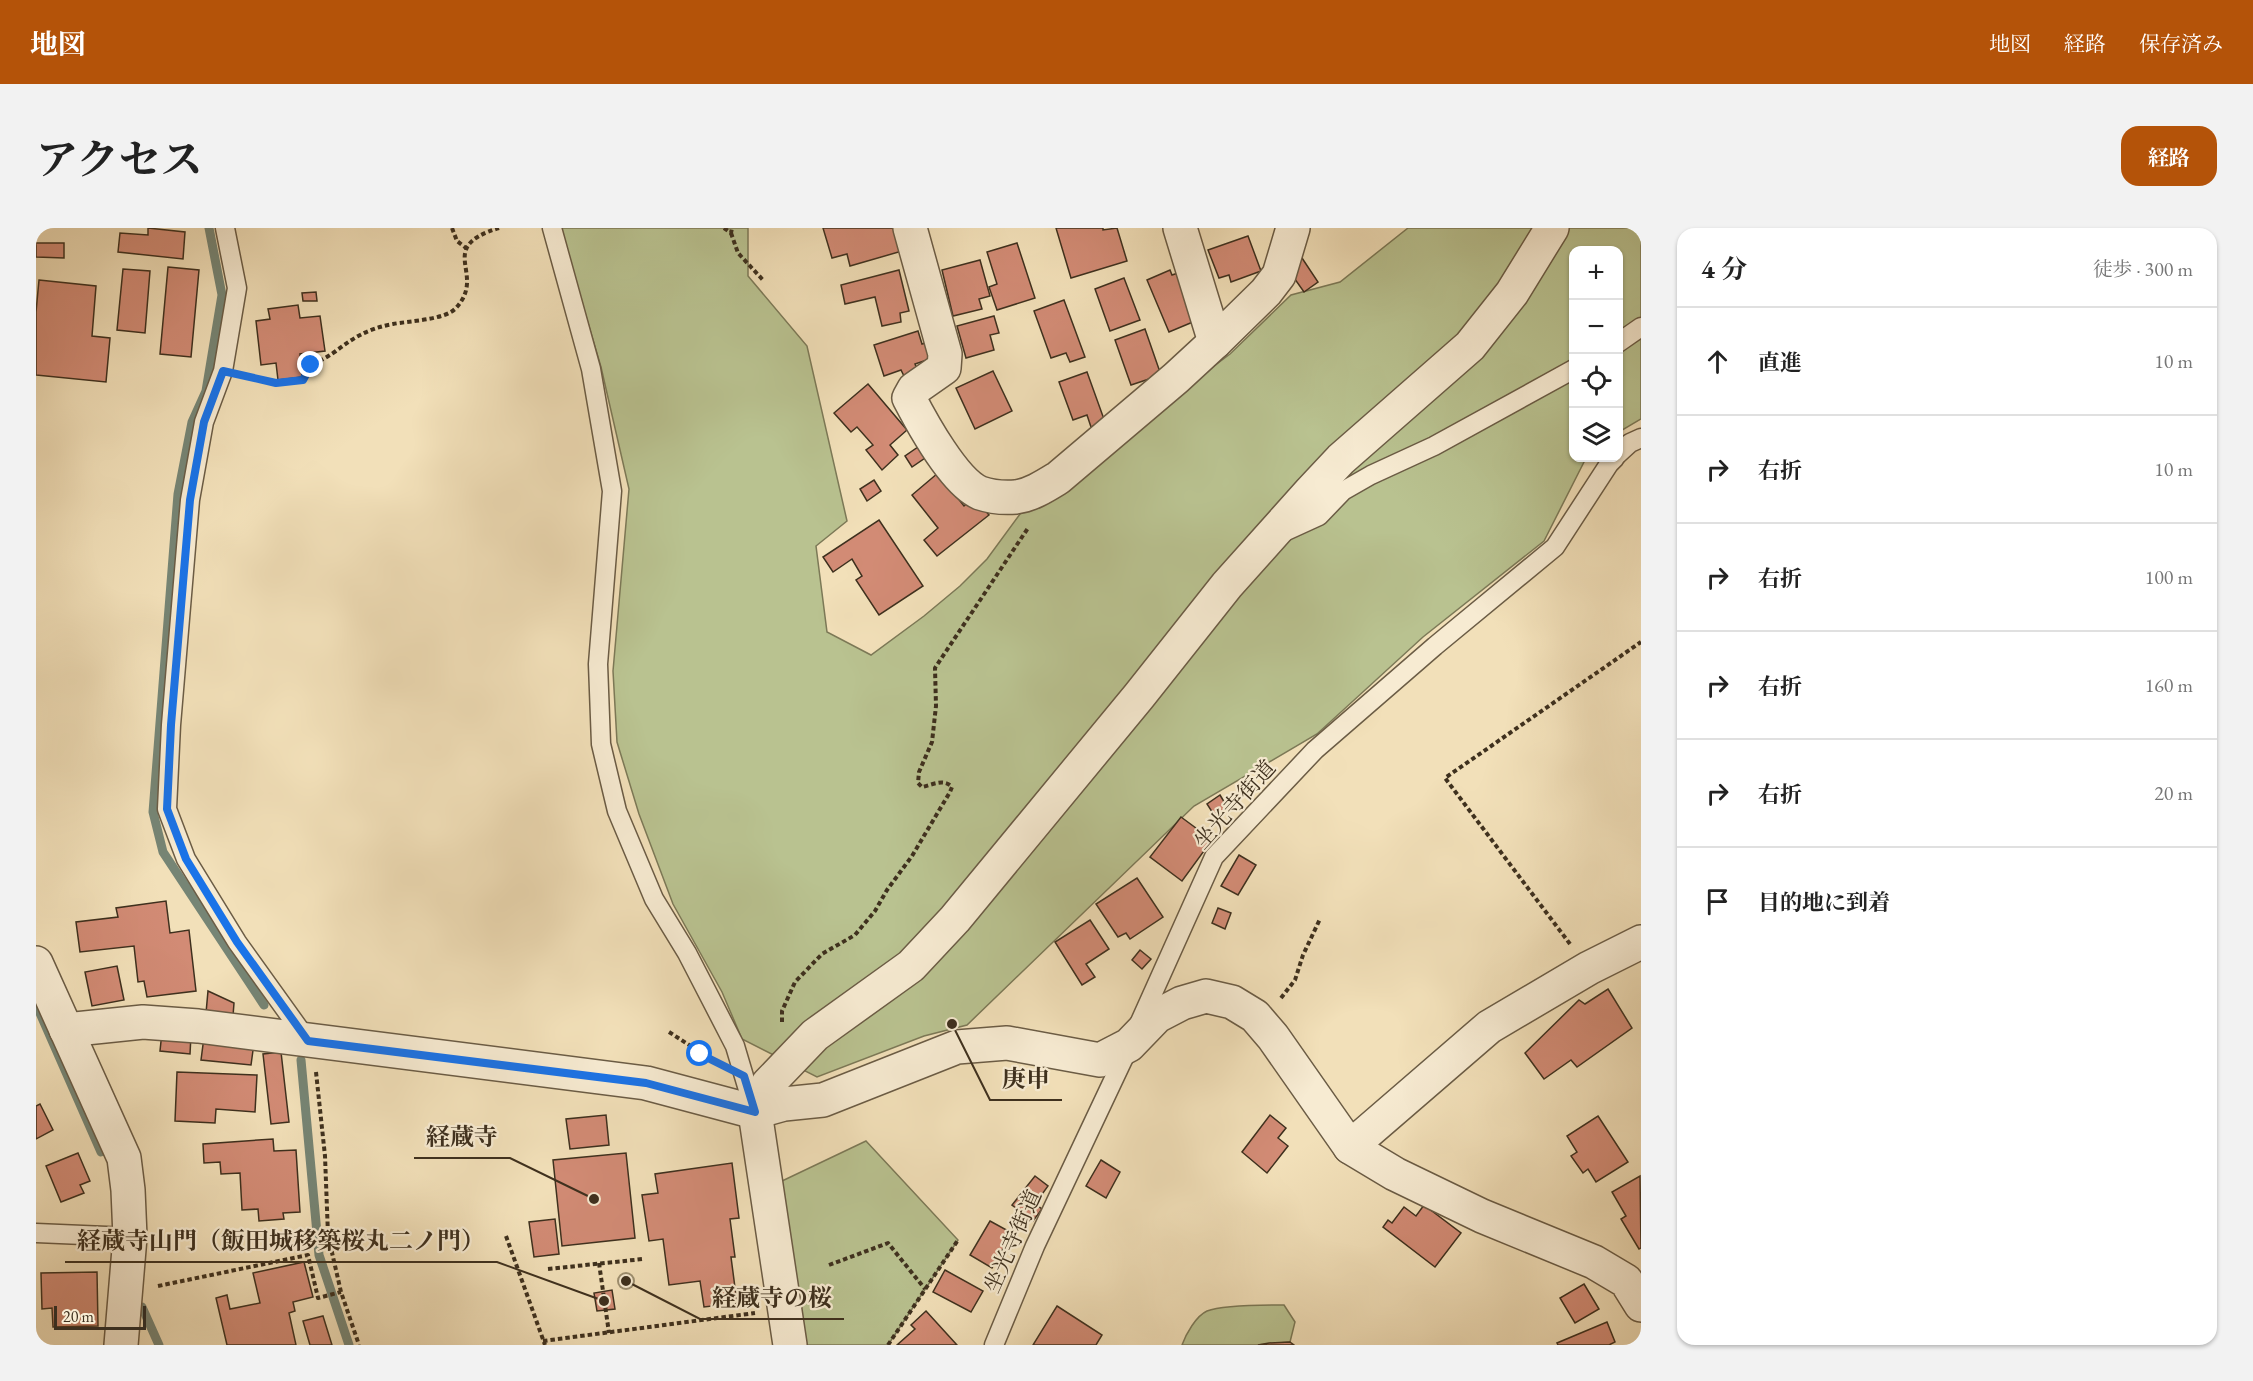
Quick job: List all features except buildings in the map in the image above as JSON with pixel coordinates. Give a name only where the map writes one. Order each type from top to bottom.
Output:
[{"type":"street","points":[[910,228],[945,354],[944,368],[914,389],[909,398],[942,453],[962,480],[978,492],[998,497],[1018,497],[1038,490],[1058,478],[1176,378],[1266,292],[1279,275],[1293,228]]},
{"type":"street","points":[[1180,228],[1215,342]]},
{"type":"street","points":[[790,1345],[755,1112],[768,1084],[815,1035],[911,966],[955,920],[1227,585],[1341,459],[1470,346],[1512,293],[1552,228]]},
{"type":"street","points":[[1350,1147],[1489,1027],[1589,968],[1641,942]]},
{"type":"street","points":[[36,963],[124,1158],[130,1237],[121,1345]]},
{"type":"street","points":[[66,1030],[143,1022],[170,1023],[646,1083],[755,1112],[784,1104],[823,1100],[957,1047],[1007,1043],[1100,1060],[1129,1046],[1157,1016],[1182,1003],[1206,996],[1233,1002],[1255,1016],[1273,1037],[1350,1147],[1395,1174],[1482,1216],[1594,1262],[1626,1281],[1641,1305]]},
{"type":"lane","points":[[225,228],[237,288],[223,371],[204,422],[190,500],[171,725],[167,809],[186,859],[237,942],[308,1041]]},
{"type":"lane","points":[[552,228],[591,369],[612,491],[598,664],[601,744],[617,811],[650,890],[687,952],[735,1046],[755,1112]]},
{"type":"lane","points":[[1623,340],[1641,327]]},
{"type":"lane","points":[[1269,539],[1319,516],[1352,485],[1434,446],[1569,372]]},
{"type":"lane","points":[[1623,449],[1641,438]]},
{"type":"lane","name":"坐光寺街道","points":[[993,1345],[1035,1246],[1214,857],[1315,750],[1435,645],[1555,547],[1611,462]]},
{"type":"lane","points":[[36,1233],[130,1237]]},
{"type":"path","points":[[452,228],[457,241],[466,248]]},
{"type":"path","points":[[223,371],[276,383],[303,380],[311,365],[364,332],[391,324],[436,317],[453,310],[466,293],[468,242],[479,234],[499,228]]},
{"type":"path","points":[[724,228],[731,231],[738,253],[763,280]]},
{"type":"path","points":[[782,1011],[795,982],[822,954],[855,935],[875,911],[912,856],[950,792],[952,787],[942,782],[922,787],[918,783],[919,772],[932,742],[936,706],[935,668],[1041,509],[1058,478]]},
{"type":"path","points":[[1589,968],[1445,778],[1641,642]]},
{"type":"path","points":[[1280,1000],[1295,980],[1303,955],[1320,919]]},
{"type":"path","points":[[669,1032],[700,1054],[744,1076]]},
{"type":"path","points":[[308,1041],[315,1059],[322,1113],[328,1235],[340,1293],[359,1345]]},
{"type":"path","points":[[506,1236],[544,1343],[786,1309]]},
{"type":"path","points":[[888,1345],[958,1240]]},
{"type":"path","points":[[829,1265],[888,1243],[925,1289]]},
{"type":"path","points":[[151,1287],[308,1255],[318,1298],[340,1293]]},
{"type":"path","points":[[548,1269],[643,1259]]},
{"type":"path","points":[[599,1263],[609,1334]]},
{"type":"green space","points":[[560,228],[748,228],[748,276],[807,346],[847,521],[816,546],[827,632],[871,655],[960,586],[987,559],[1023,510],[1230,354],[1291,295],[1340,282],[1408,228],[1641,228],[1641,419],[1623,430],[1623,246],[1569,246],[1569,462],[1584,462],[1544,541],[1423,637],[1317,734],[1194,806],[967,1025],[924,1036],[817,1077],[742,1039],[722,992],[673,904],[639,814],[617,742],[613,671],[629,489],[601,367]]},
{"type":"green space","points":[[866,1141],[958,1240],[888,1345],[802,1345],[782,1181]]},
{"type":"green space","points":[[1284,1305],[1295,1322],[1290,1342],[1257,1345],[1182,1345],[1195,1321],[1207,1311],[1234,1306]]},
{"type":"waterway","points":[[209,228],[222,295],[206,391],[192,422],[178,494],[153,812],[163,852],[264,1005]]},
{"type":"waterway","points":[[36,1004],[101,1152]]},
{"type":"waterway","points":[[301,1060],[319,1255],[349,1345]]},
{"type":"waterway","points":[[142,1307],[159,1345]]},
{"type":"place","name":"庚申","points":[[952,1024]]},
{"type":"place","name":"経蔵寺","points":[[594,1199]]},
{"type":"place","name":"経蔵寺の桜","points":[[626,1281]]},
{"type":"place","name":"経蔵寺山門（飯田城移築桜丸二ノ門）","points":[[604,1301]]},
{"type":"route","points":[[311,365],[303,380],[276,383],[223,371],[204,422],[190,500],[171,725],[167,809],[186,859],[237,942],[308,1041],[646,1083],[755,1112],[744,1076],[700,1054]]}]
